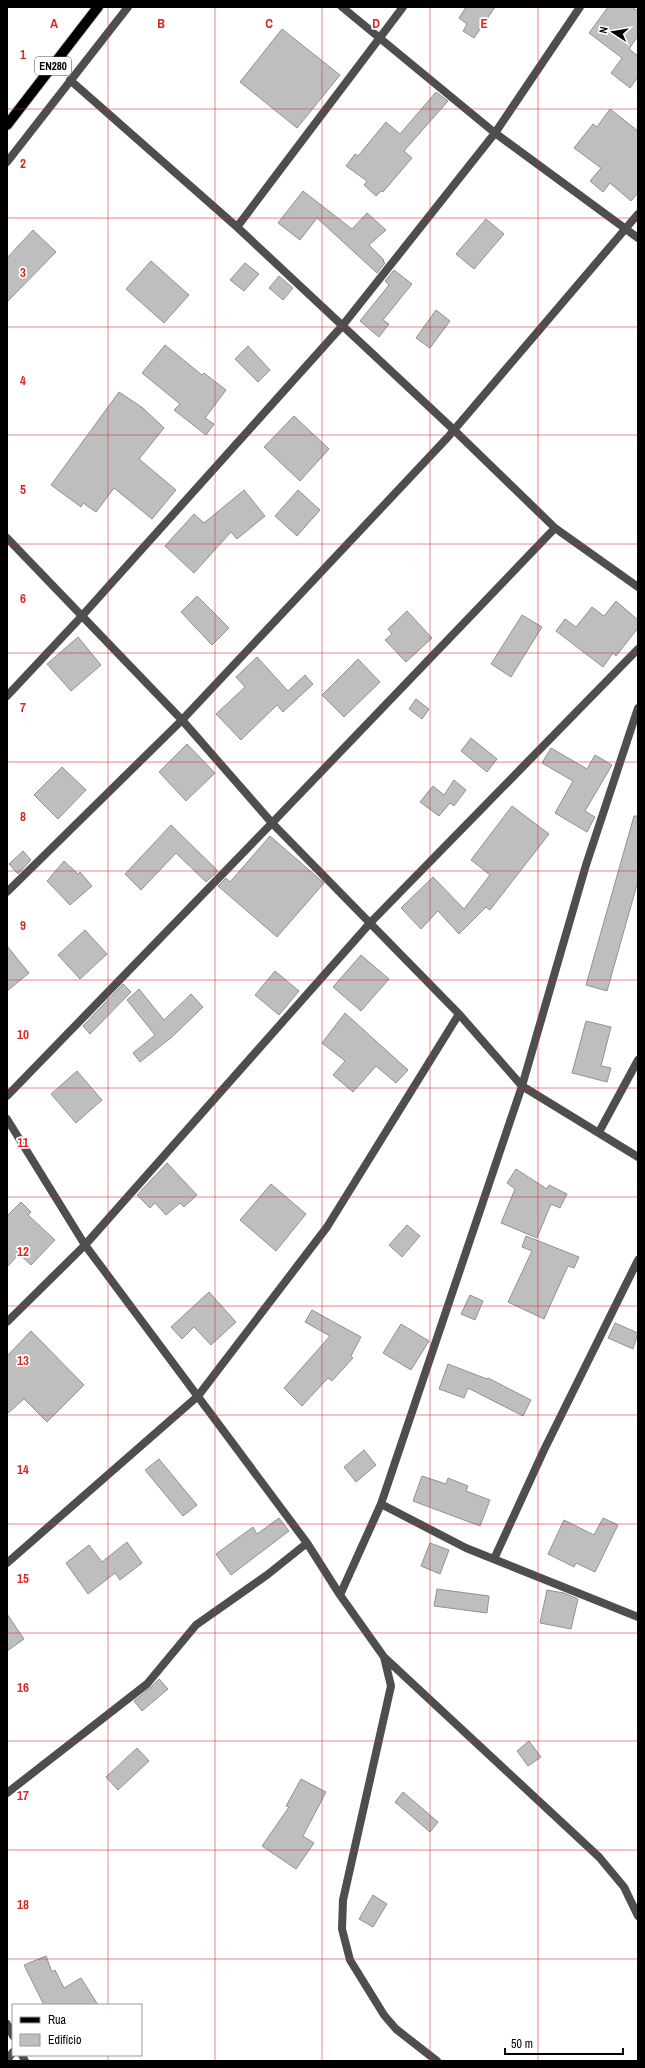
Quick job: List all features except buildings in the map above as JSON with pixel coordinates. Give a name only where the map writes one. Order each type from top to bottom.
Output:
[{"type":"main road","name":"EN280","points":[[7,125],[98,7]]},
{"type":"street","points":[[7,162],[128,7]]},
{"type":"street","points":[[342,7],[495,133],[638,238]]},
{"type":"street","points":[[237,227],[403,7]]},
{"type":"street","points":[[7,696],[81,617],[343,325],[495,133],[580,7]]},
{"type":"street","points":[[70,80],[237,227],[454,430],[555,528],[638,587]]},
{"type":"street","points":[[7,892],[182,720],[454,430],[638,214]]},
{"type":"street","points":[[7,1096],[555,528]]},
{"type":"street","points":[[7,538],[81,617],[182,720],[272,823],[371,922],[459,1014],[522,1086],[638,1157]]},
{"type":"street","points":[[7,1322],[85,1245],[371,922],[638,649]]},
{"type":"street","points":[[340,1595],[381,1504],[522,1086],[586,865],[638,708]]},
{"type":"street","points":[[7,1563],[198,1396],[327,1227],[459,1014]]},
{"type":"street","points":[[599,1132],[638,1060]]},
{"type":"street","points":[[7,1119],[85,1245],[306,1543],[340,1595],[384,1657],[599,1857],[624,1887],[638,1916]]},
{"type":"street","points":[[494,1559],[548,1443],[638,1260]]},
{"type":"street","points":[[381,1504],[466,1548],[638,1617]]},
{"type":"street","points":[[7,1793],[147,1684],[196,1625],[267,1575],[306,1543]]},
{"type":"street","points":[[384,1657],[390,1677],[390,1695],[343,1900],[342,1929],[350,1960],[384,2015],[396,2029],[437,2061]]},
{"type":"street","points":[[7,2024],[12,2034]]}]
